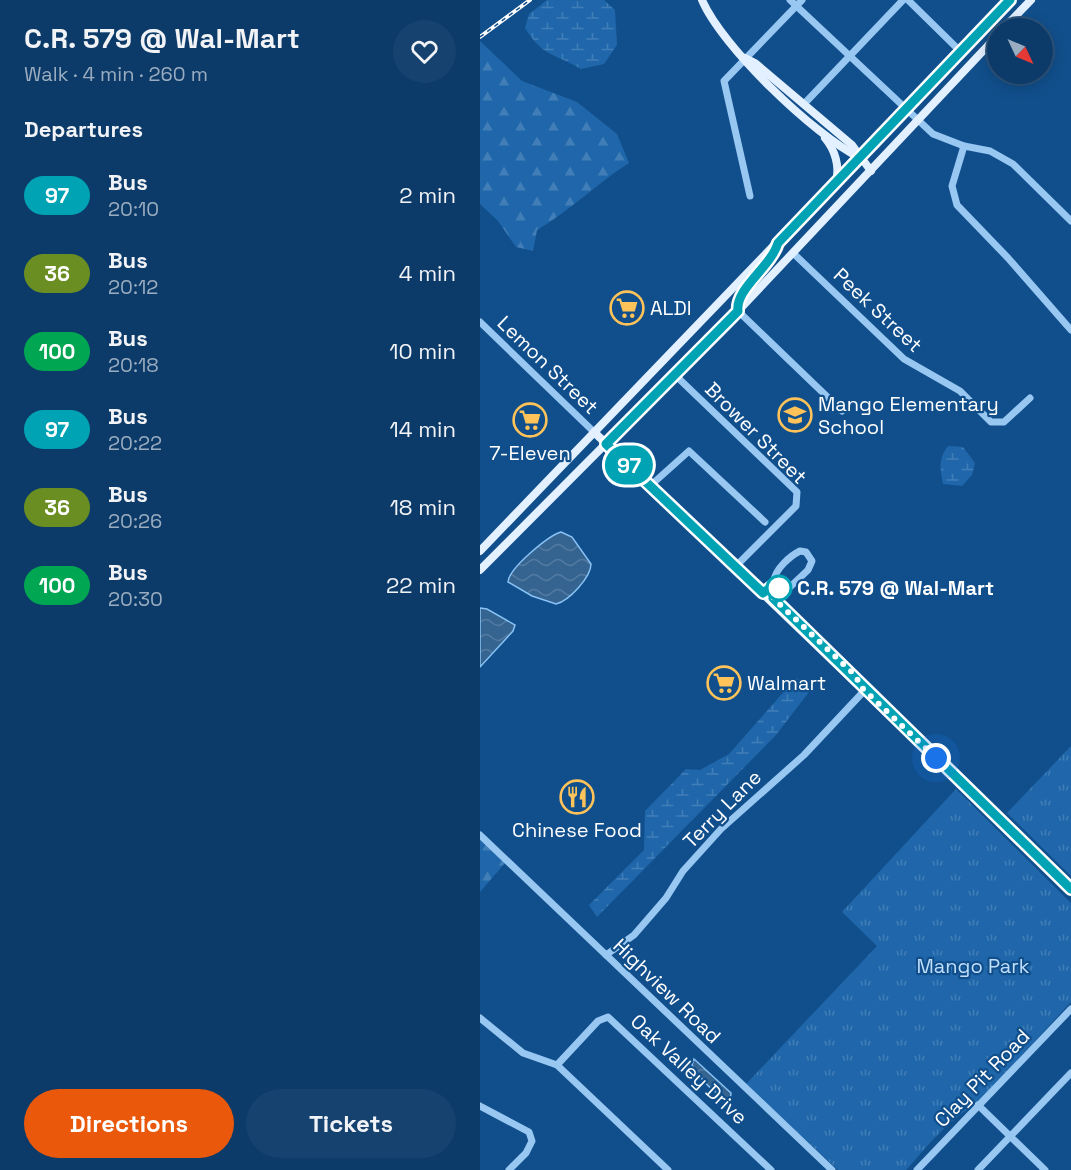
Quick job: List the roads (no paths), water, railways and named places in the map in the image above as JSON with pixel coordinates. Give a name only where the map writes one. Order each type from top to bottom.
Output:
[{"type":"main road","points":[[702,0],[715,26],[745,58],[752,69],[847,152],[860,158]]},
{"type":"main road","points":[[480,552],[1010,0]]},
{"type":"main road","points":[[1014,18],[1031,0]]},
{"type":"main road","points":[[480,570],[738,311],[987,47]]},
{"type":"main road","points":[[745,58],[755,63],[852,146],[872,171]]},
{"type":"main road","points":[[818,128],[832,147],[837,161],[836,182]]},
{"type":"main road","points":[[738,311],[736,303],[743,291],[774,257],[778,243]]},
{"type":"main road","points":[[594,432],[1071,889]]},
{"type":"street","points":[[790,0],[799,3],[850,57],[933,134],[964,146],[990,151],[1013,164],[1071,221]]},
{"type":"street","points":[[804,104],[903,0]]},
{"type":"street","points":[[908,0],[961,52]]},
{"type":"street","points":[[750,196],[724,81],[799,3]]},
{"type":"street","points":[[964,146],[952,186],[957,205],[1008,258],[1071,330]]},
{"type":"street","name":"Peek Street","points":[[793,253],[904,359],[960,391],[991,422],[1004,422],[1030,398]]},
{"type":"street","points":[[738,311],[842,411]]},
{"type":"street","name":"Lemon Street","points":[[480,322],[594,432]]},
{"type":"street","name":"Brower Street","points":[[675,375],[797,492],[799,498],[796,506],[735,567]]},
{"type":"street","points":[[650,486],[689,451],[765,522]]},
{"type":"street","points":[[763,593],[777,586],[789,588],[808,570],[812,562],[809,555],[804,551],[793,555],[777,572],[777,586],[773,598],[856,676],[862,688]]},
{"type":"street","name":"Terry Lane","points":[[606,955],[634,935],[666,898],[683,871],[720,830],[804,755],[862,688]]},
{"type":"street","name":"Highview Road","points":[[480,835],[832,1170]]},
{"type":"street","name":"Clay Pit Road","points":[[917,1170],[1071,1009]]},
{"type":"street","name":"Oak Valley Drive","points":[[557,1065],[598,1021],[608,1017],[771,1170]]},
{"type":"street","points":[[480,1018],[523,1053],[557,1065],[668,1170]]},
{"type":"street","points":[[978,1170],[1071,1073]]},
{"type":"street","points":[[978,1105],[1045,1170]]},
{"type":"street","points":[[480,1106],[529,1132],[532,1140],[526,1153],[509,1170]]},
{"type":"water","points":[[561,532],[572,537],[591,564],[583,582],[573,593],[556,604],[532,596],[508,582],[515,569],[530,553]]},
{"type":"water","points":[[480,608],[487,609],[515,625],[513,631],[480,667]]},
{"type":"water","points":[[694,1059],[731,1093],[730,1101],[704,1081],[692,1065]]},
{"type":"railway","points":[[480,37],[530,0]]},
{"type":"place","name":"ALDI","points":[[627,308]]},
{"type":"place","name":"Mango Elementary School","points":[[795,415]]},
{"type":"place","name":"7-Eleven","points":[[530,420]]},
{"type":"place","name":"C.R. 579 @ Wal-Mart","points":[[779,588]]},
{"type":"place","name":"Walmart","points":[[724,683]]},
{"type":"place","name":"Chinese Food","points":[[577,797]]},
{"type":"park label","name":"Mango Park","points":[[973,966]]}]
